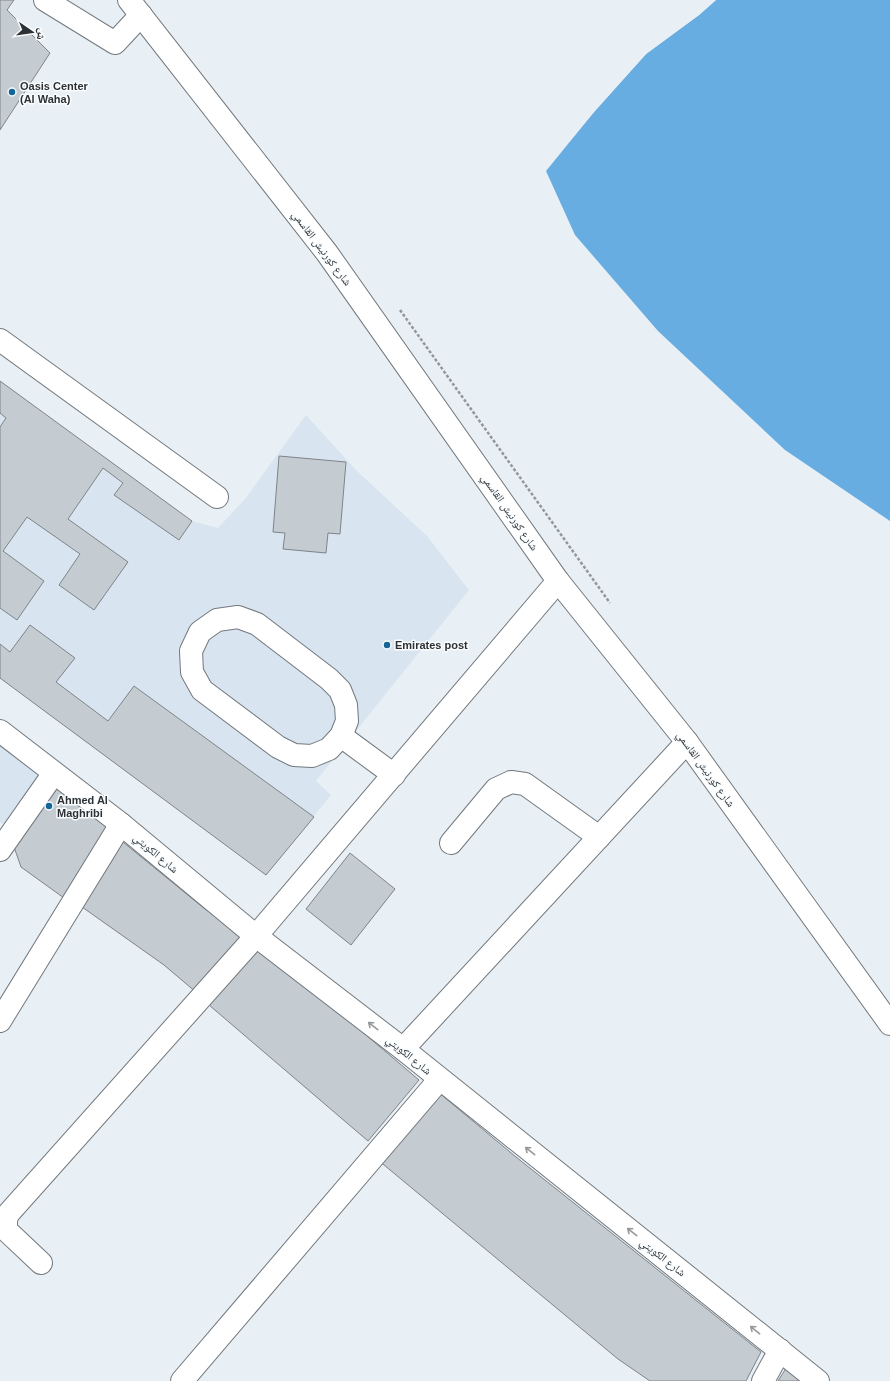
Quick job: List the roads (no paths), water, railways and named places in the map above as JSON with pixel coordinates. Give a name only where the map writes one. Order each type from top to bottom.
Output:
[{"type":"street","points":[[45,0],[115,43],[135,8]]},
{"type":"street","name":"شارع كورنيش القاسمي","points":[[135,8],[327,253],[558,581],[687,742],[890,1024]]},
{"type":"street","points":[[0,340],[217,497]]},
{"type":"street","points":[[42,1263],[6,1230],[6,1220],[8,1214],[256,936],[558,581]]},
{"type":"street","points":[[238,617],[257,624],[329,679],[340,690],[346,705],[347,721],[341,736],[329,749],[312,756],[294,755],[278,747],[202,690],[192,672],[191,651],[200,632],[217,620],[238,617]]},
{"type":"street","name":"شارع الكويتي","points":[[0,731],[121,824],[256,936],[403,1049],[439,1080],[818,1381]]},
{"type":"street","points":[[341,736],[394,775]]},
{"type":"street","points":[[403,1049],[687,742]]},
{"type":"street","points":[[0,850],[54,773]]},
{"type":"street","points":[[451,843],[496,789],[511,782],[525,784],[599,838]]},
{"type":"street","points":[[0,1022],[121,824]]},
{"type":"street","points":[[182,1381],[439,1080]]},
{"type":"street","points":[[763,1381],[780,1350]]},
{"type":"water","points":[[716,0],[890,0],[890,521],[785,450],[658,331],[575,235],[546,171],[594,112],[646,54],[699,15]]},
{"type":"place","name":"Oasis Center (Al Waha)","points":[[12,92]]},
{"type":"place","name":"Emirates post","points":[[387,645]]},
{"type":"place","name":"Ahmed Al Maghribi","points":[[49,806]]}]
